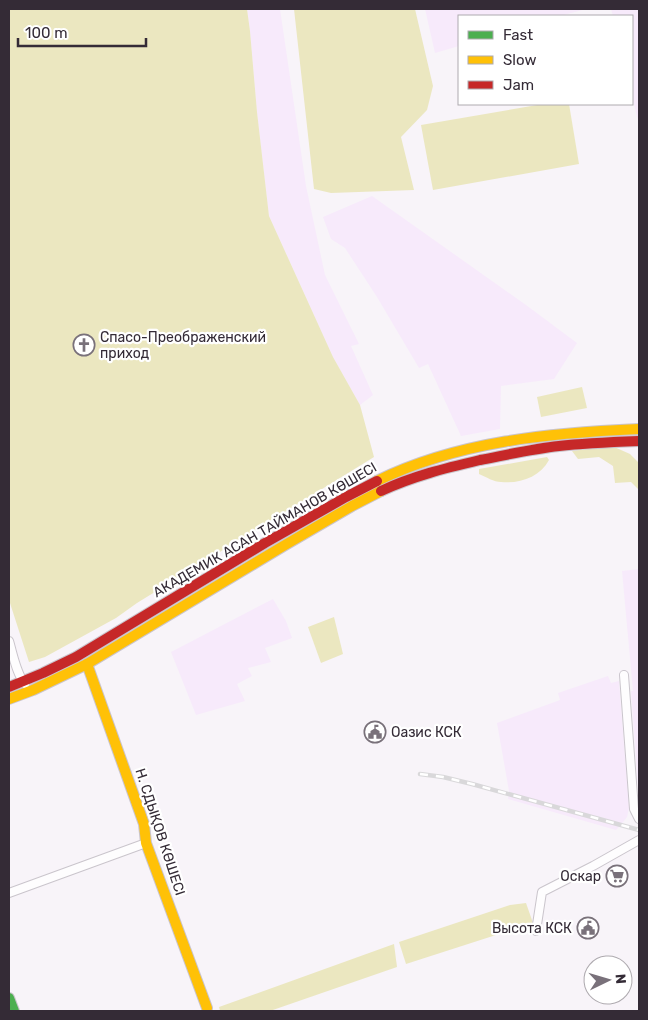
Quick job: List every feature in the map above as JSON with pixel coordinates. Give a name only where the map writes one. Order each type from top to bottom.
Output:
[{"type":"main road","name":"АКАДЕМИК АСАН ТАЙМАНОВ КӨШЕСІ","points":[[9,699],[33,690],[87,664],[160,613],[284,532],[372,483],[414,464],[517,439],[602,430],[639,429]]},
{"type":"main road","name":"АКАДЕМИК АСАН ТАЙМАНОВ КӨШЕСІ","points":[[9,688],[83,654],[285,545],[352,506],[416,477],[445,468],[518,452],[583,444],[639,440]]},
{"type":"main road","name":"Н. СДЫҚОВ КӨШЕСІ","points":[[87,664],[144,824],[146,843],[207,1008]]},
{"type":"main road","points":[[9,998],[14,1011]]},
{"type":"street","points":[[9,641],[23,682],[33,690]]},
{"type":"street","points":[[624,675],[634,809],[639,819]]},
{"type":"street","points":[[536,930],[542,892],[639,840]]},
{"type":"street","points":[[9,893],[146,843]]},
{"type":"shaded area","points":[[9,9],[247,9],[269,216],[333,357],[360,405],[374,457],[137,603],[116,618],[45,657],[29,662],[9,600]]},
{"type":"shaded area","points":[[247,9],[280,9],[306,186],[325,275],[359,344],[351,346],[373,395],[360,405],[333,357],[269,216]]},
{"type":"shaded area","points":[[294,9],[415,9],[433,86],[427,110],[401,137],[414,190],[331,193],[314,189]]},
{"type":"shaded area","points":[[425,9],[586,9],[564,15],[458,15],[458,46],[435,53]]},
{"type":"shaded area","points":[[611,9],[639,9],[639,124],[633,101],[633,15],[613,15]]},
{"type":"shaded area","points":[[537,105],[569,105],[579,164],[433,190],[421,125]]},
{"type":"shaded area","points":[[372,196],[577,343],[554,379],[501,386],[500,429],[461,436],[428,364],[419,368],[377,297],[345,248],[331,239],[323,217]]},
{"type":"shaded area","points":[[582,387],[587,408],[541,417],[537,397]]},
{"type":"shaded area","points":[[612,446],[630,454],[639,463],[639,490],[631,482],[615,483],[613,466],[599,457],[578,459],[572,451]]},
{"type":"shaded area","points":[[547,457],[549,460],[545,466],[535,475],[515,482],[498,482],[479,474],[479,469]]},
{"type":"shaded area","points":[[639,569],[639,801],[631,691],[633,691],[622,571]]},
{"type":"shaded area","points":[[273,599],[286,621],[292,638],[265,648],[271,662],[248,668],[252,676],[237,684],[245,701],[196,715],[171,652]]},
{"type":"shaded area","points":[[334,617],[343,654],[321,663],[308,627]]},
{"type":"shaded area","points":[[608,676],[611,683],[619,681],[629,808],[627,817],[620,826],[616,830],[508,799],[509,791],[497,723],[560,700],[558,693]]},
{"type":"shaded area","points":[[526,903],[533,923],[406,964],[399,942],[510,905]]},
{"type":"shaded area","points":[[394,944],[397,967],[270,1011],[220,1011],[219,1007]]},
{"type":"railway","points":[[420,774],[472,784],[639,830]]},
{"type":"traffic: fast","points":[[9,998],[14,1011]]},
{"type":"traffic: slow","points":[[377,481],[408,467],[472,448],[505,441],[572,433],[639,429]]},
{"type":"traffic: slow","points":[[9,699],[33,690],[87,664],[285,545],[381,491]]},
{"type":"traffic: slow","points":[[87,664],[144,824],[146,843],[207,1008]]},
{"type":"traffic: jam","points":[[381,491],[442,469],[519,452],[569,445],[639,441]]},
{"type":"traffic: jam","points":[[9,687],[76,657],[265,543],[377,481]]},
{"type":"place","name":"Спасо-Преображенский приход","points":[[84,345]]},
{"type":"place","name":"Оазис КСК","points":[[375,732]]},
{"type":"place","name":"Оскар","points":[[617,876]]},
{"type":"place","name":"Высота КСК","points":[[588,928]]}]
